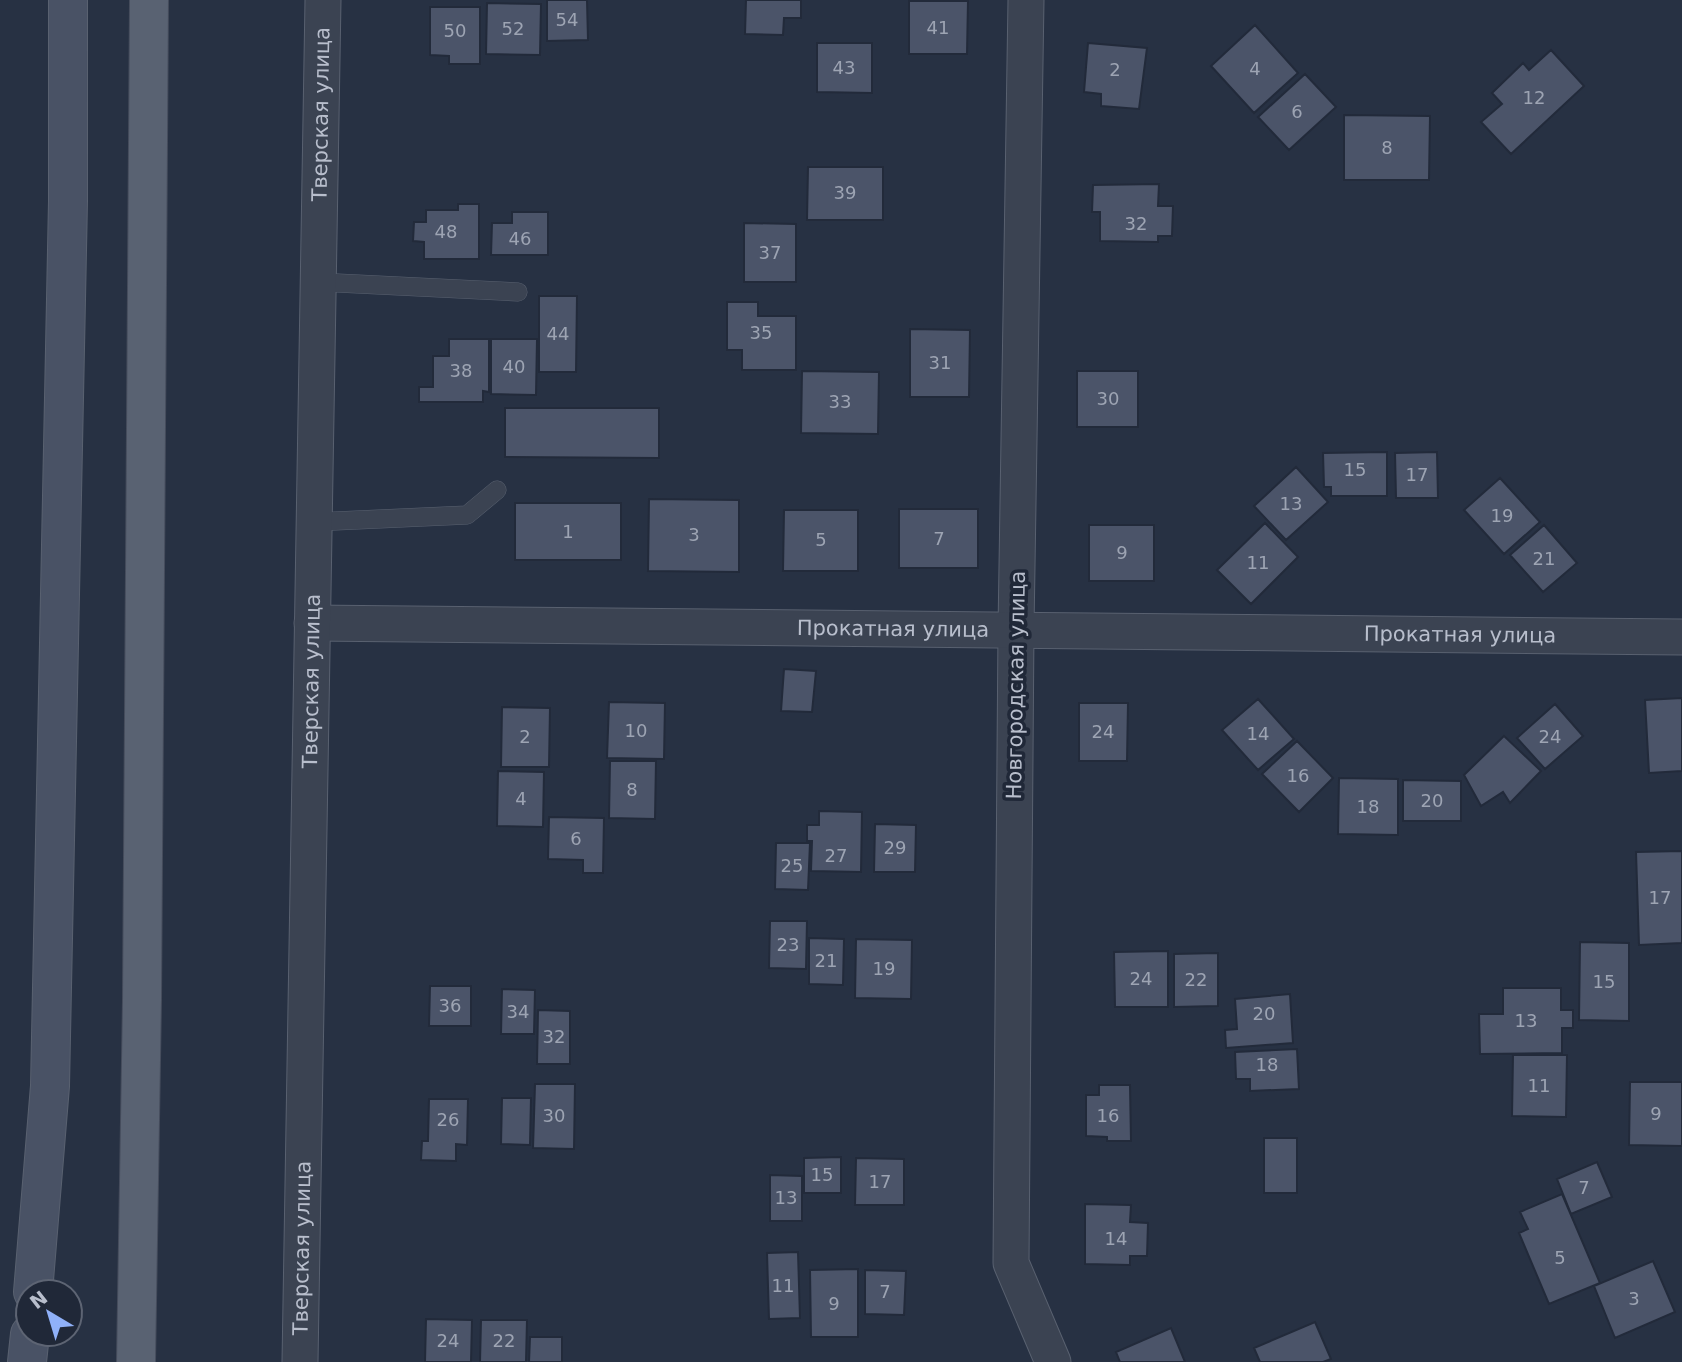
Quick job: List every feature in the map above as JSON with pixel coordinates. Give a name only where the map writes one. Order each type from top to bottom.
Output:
[{"type":"main road","points":[[34,1278],[50,1086],[68,201],[68,0]]},
{"type":"main road","points":[[136,1362],[142,1000],[149,0]]},
{"type":"street","name":"Тверская улица","points":[[300,1362],[323,0]]},
{"type":"street","name":"Новгородская улица","points":[[1026,0],[1016,629],[1011,1263],[1053,1362]]},
{"type":"street","name":"Прокатная улица","points":[[312,623],[1682,637]]},
{"type":"lane","points":[[317,282],[518,292]]},
{"type":"lane","points":[[313,522],[467,516],[497,490]]},
{"type":"building","points":[[547,0],[587,0],[588,40],[547,41]]},
{"type":"building","points":[[746,0],[801,0],[801,18],[784,18],[783,35],[745,34]]},
{"type":"building","points":[[909,1],[968,1],[967,54],[909,54]]},
{"type":"building","points":[[487,3],[541,4],[540,55],[486,54]]},
{"type":"building","points":[[430,7],[480,7],[480,64],[449,64],[449,56],[430,55]]},
{"type":"building","points":[[1255,25],[1298,73],[1254,113],[1211,66]]},
{"type":"building","points":[[817,43],[872,43],[872,93],[817,92]]},
{"type":"building","points":[[1088,43],[1147,48],[1139,109],[1101,106],[1101,94],[1084,92]]},
{"type":"building","points":[[1551,50],[1584,86],[1511,154],[1481,122],[1502,104],[1492,93],[1523,63],[1529,70]]},
{"type":"building","points":[[1305,74],[1336,107],[1289,150],[1258,117]]},
{"type":"building","points":[[1344,115],[1430,116],[1429,180],[1344,180]]},
{"type":"building","points":[[808,167],[883,167],[883,220],[807,220]]},
{"type":"building","points":[[1159,184],[1158,206],[1173,206],[1172,236],[1158,236],[1158,242],[1100,241],[1100,212],[1092,212],[1093,185]]},
{"type":"building","points":[[458,204],[479,204],[479,259],[424,259],[424,242],[413,241],[414,222],[426,222],[426,210],[458,210]]},
{"type":"building","points":[[512,212],[548,212],[548,255],[491,255],[492,223],[512,223]]},
{"type":"building","points":[[744,223],[796,224],[796,282],[744,282]]},
{"type":"building","points":[[539,296],[577,296],[576,372],[539,372]]},
{"type":"building","points":[[727,302],[758,302],[758,316],[796,316],[796,370],[742,370],[742,350],[727,350]]},
{"type":"building","points":[[910,329],[970,330],[969,397],[910,397]]},
{"type":"building","points":[[449,339],[489,339],[489,392],[483,391],[483,402],[419,402],[419,387],[433,387],[433,356],[449,356]]},
{"type":"building","points":[[491,339],[537,339],[536,395],[491,394]]},
{"type":"building","points":[[802,371],[879,372],[878,434],[801,433]]},
{"type":"building","points":[[1077,371],[1138,371],[1138,427],[1077,427]]},
{"type":"building","points":[[505,408],[659,408],[659,458],[505,457]]},
{"type":"building","points":[[1387,452],[1387,496],[1331,496],[1331,487],[1324,487],[1323,453]]},
{"type":"building","points":[[1437,452],[1438,498],[1396,498],[1395,453]]},
{"type":"building","points":[[1296,467],[1328,502],[1286,540],[1254,506]]},
{"type":"building","points":[[1500,478],[1540,522],[1504,554],[1464,510]]},
{"type":"building","points":[[649,499],[739,500],[739,572],[648,571]]},
{"type":"building","points":[[515,503],[621,503],[621,560],[515,560]]},
{"type":"building","points":[[899,509],[978,509],[978,568],[899,568]]},
{"type":"building","points":[[784,510],[858,510],[858,571],[783,571]]},
{"type":"building","points":[[1265,523],[1298,557],[1251,604],[1217,570]]},
{"type":"building","points":[[1089,525],[1154,525],[1154,581],[1089,581]]},
{"type":"building","points":[[1544,525],[1577,563],[1543,592],[1510,555]]},
{"type":"building","points":[[784,669],[816,671],[812,712],[781,711]]},
{"type":"building","points":[[1682,698],[1682,771],[1649,773],[1645,700]]},
{"type":"building","points":[[1258,699],[1294,739],[1258,770],[1222,730]]},
{"type":"building","points":[[609,702],[665,703],[664,759],[607,758]]},
{"type":"building","points":[[1079,703],[1128,703],[1127,761],[1079,761]]},
{"type":"building","points":[[1555,704],[1583,736],[1545,769],[1517,738]]},
{"type":"building","points":[[502,707],[550,708],[549,767],[501,767]]},
{"type":"building","points":[[1504,736],[1541,771],[1510,803],[1503,792],[1481,806],[1464,775]]},
{"type":"building","points":[[1297,741],[1333,778],[1299,812],[1262,774]]},
{"type":"building","points":[[610,761],[656,761],[655,819],[609,818]]},
{"type":"building","points":[[498,771],[544,772],[543,827],[497,826]]},
{"type":"building","points":[[1339,778],[1398,779],[1398,835],[1338,834]]},
{"type":"building","points":[[1403,780],[1461,781],[1461,821],[1403,821]]},
{"type":"building","points":[[819,811],[862,812],[861,872],[811,871],[812,841],[807,841],[807,825],[819,825]]},
{"type":"building","points":[[549,817],[604,818],[603,873],[583,873],[583,860],[548,859]]},
{"type":"building","points":[[875,824],[916,825],[915,872],[874,872]]},
{"type":"building","points":[[776,843],[810,843],[808,890],[775,889]]},
{"type":"building","points":[[1682,851],[1682,943],[1639,945],[1636,852]]},
{"type":"building","points":[[770,921],[807,921],[806,969],[769,968]]},
{"type":"building","points":[[809,938],[844,939],[843,985],[809,984]]},
{"type":"building","points":[[856,939],[912,940],[911,999],[855,998]]},
{"type":"building","points":[[1580,942],[1629,943],[1629,1021],[1579,1020]]},
{"type":"building","points":[[1168,951],[1168,1007],[1115,1007],[1114,952]]},
{"type":"building","points":[[1218,953],[1218,1006],[1174,1007],[1174,954]]},
{"type":"building","points":[[430,986],[471,986],[471,1026],[429,1026]]},
{"type":"building","points":[[1503,988],[1561,988],[1561,1010],[1573,1010],[1573,1028],[1562,1028],[1562,1053],[1480,1054],[1479,1014],[1503,1014]]},
{"type":"building","points":[[502,989],[535,990],[534,1034],[501,1034]]},
{"type":"building","points":[[1290,994],[1293,1043],[1226,1048],[1225,1030],[1237,1029],[1235,999]]},
{"type":"building","points":[[538,1010],[570,1011],[570,1064],[537,1064]]},
{"type":"building","points":[[1297,1049],[1299,1089],[1250,1091],[1250,1079],[1236,1079],[1235,1052]]},
{"type":"building","points":[[1513,1055],[1567,1055],[1566,1117],[1512,1116]]},
{"type":"building","points":[[1630,1082],[1682,1082],[1682,1146],[1629,1145]]},
{"type":"building","points":[[535,1084],[575,1084],[574,1149],[533,1148]]},
{"type":"building","points":[[1099,1085],[1130,1085],[1131,1141],[1107,1141],[1107,1137],[1086,1136],[1086,1095],[1099,1095]]},
{"type":"building","points":[[502,1098],[531,1098],[530,1145],[501,1144]]},
{"type":"building","points":[[429,1099],[468,1099],[467,1145],[456,1144],[456,1161],[421,1160],[422,1141],[428,1141]]},
{"type":"building","points":[[1264,1138],[1297,1138],[1297,1193],[1264,1193]]},
{"type":"building","points":[[841,1157],[841,1193],[804,1193],[804,1158]]},
{"type":"building","points":[[856,1158],[904,1159],[904,1205],[855,1205]]},
{"type":"building","points":[[1597,1162],[1612,1197],[1571,1214],[1557,1179]]},
{"type":"building","points":[[770,1175],[802,1176],[802,1221],[770,1221]]},
{"type":"building","points":[[1562,1194],[1600,1283],[1549,1304],[1519,1233],[1528,1229],[1520,1212]]},
{"type":"building","points":[[1085,1204],[1131,1205],[1130,1222],[1148,1223],[1147,1256],[1130,1256],[1130,1265],[1085,1264]]},
{"type":"building","points":[[798,1252],[800,1318],[769,1319],[767,1253]]},
{"type":"building","points":[[1653,1261],[1675,1312],[1615,1338],[1594,1286]]},
{"type":"building","points":[[858,1269],[858,1337],[811,1337],[810,1270]]},
{"type":"building","points":[[865,1270],[906,1271],[904,1315],[865,1314]]},
{"type":"building","points":[[426,1319],[472,1320],[471,1362],[425,1362]]},
{"type":"building","points":[[481,1320],[527,1320],[526,1362],[480,1362]]},
{"type":"building","points":[[1315,1322],[1331,1359],[1323,1362],[1260,1362],[1254,1348]]},
{"type":"building","points":[[1171,1328],[1185,1362],[1120,1362],[1116,1352]]},
{"type":"building","points":[[530,1337],[562,1337],[562,1362],[529,1362]]}]
